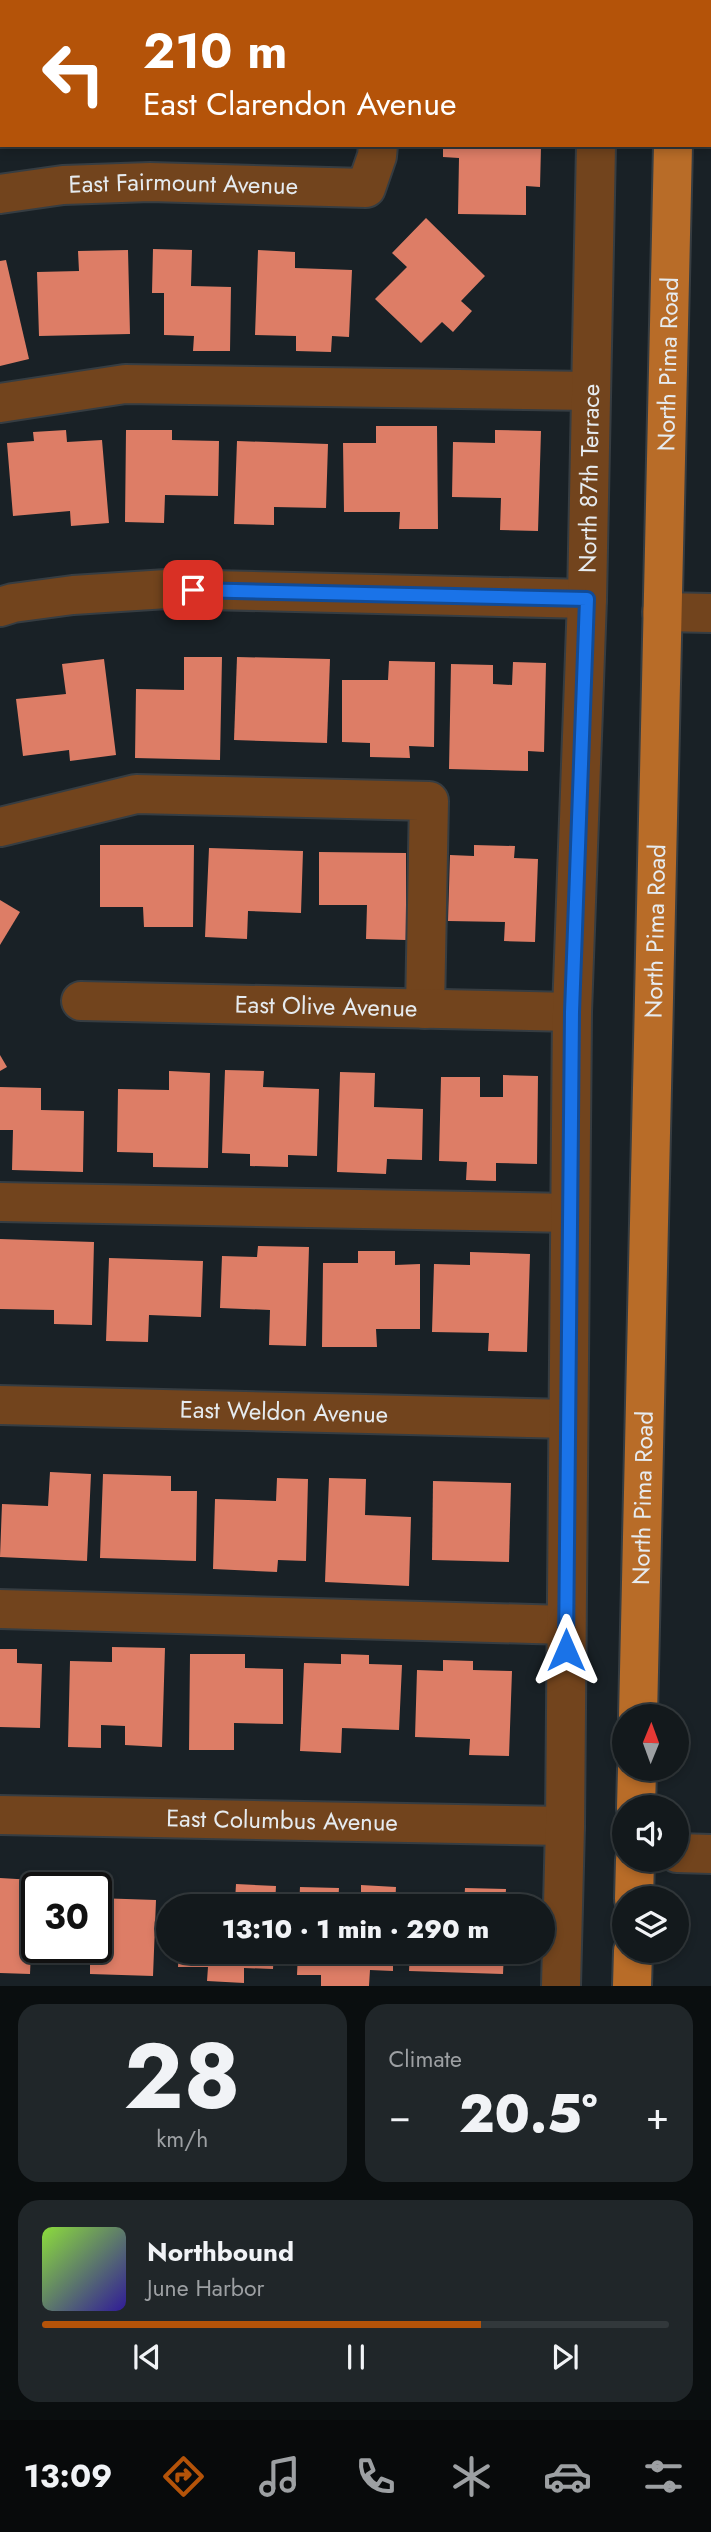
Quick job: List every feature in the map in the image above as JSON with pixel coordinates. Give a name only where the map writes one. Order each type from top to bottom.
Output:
[{"type":"main road","name":"North Pima Road","points":[[638,1704],[673,147]]},
{"type":"main road","points":[[632,1986],[633,1963]]},
{"type":"street","name":"East Fairmount Avenue","points":[[0,194],[63,185],[150,182],[366,188],[377,156],[377,147]]},
{"type":"street","name":"North 87th Terrace","points":[[561,1986],[565,1826],[572,1012],[587,599],[596,147]]},
{"type":"street","points":[[0,403],[125,384],[590,391]]},
{"type":"street","points":[[0,607],[73,595],[167,589],[587,599]]},
{"type":"street","points":[[662,612],[711,613]]},
{"type":"street","points":[[0,827],[136,794],[429,801],[425,1009]]},
{"type":"street","name":"East Olive Avenue","points":[[81,1001],[572,1012]]},
{"type":"street","points":[[0,1202],[570,1213]]},
{"type":"street","name":"East Weldon Avenue","points":[[0,1405],[568,1419]]},
{"type":"street","points":[[0,1609],[566,1625]]},
{"type":"street","name":"East Columbus Avenue","points":[[0,1815],[565,1826]]},
{"type":"street","points":[[689,1853],[711,1854]]},
{"type":"building","points":[[443,147],[541,147],[540,187],[526,186],[526,215],[458,214],[459,158],[443,157]]},
{"type":"building","points":[[426,218],[485,276],[461,301],[472,311],[453,332],[442,322],[421,343],[375,299],[407,267],[392,253]]},
{"type":"building","points":[[153,249],[192,250],[191,286],[231,287],[230,351],[193,351],[194,336],[164,335],[164,293],[152,293]]},
{"type":"building","points":[[128,250],[130,334],[39,336],[37,272],[79,271],[78,251]]},
{"type":"building","points":[[258,250],[295,252],[295,268],[352,270],[349,337],[332,336],[331,352],[296,351],[296,336],[255,335]]},
{"type":"building","points":[[6,260],[29,359],[0,366],[0,261]]},
{"type":"building","points":[[376,426],[437,426],[438,529],[399,529],[400,512],[344,512],[343,443],[376,443]]},
{"type":"building","points":[[66,430],[67,442],[102,440],[109,523],[71,526],[70,511],[13,516],[7,443],[34,441],[33,432]]},
{"type":"building","points":[[126,430],[172,430],[172,440],[219,441],[218,496],[165,495],[164,523],[125,522]]},
{"type":"building","points":[[495,430],[541,431],[538,531],[500,530],[501,498],[452,497],[453,442],[495,443]]},
{"type":"building","points":[[237,441],[328,444],[326,508],[274,507],[274,525],[234,524]]},
{"type":"building","points":[[184,657],[222,657],[220,760],[135,758],[136,689],[184,690]]},
{"type":"building","points":[[237,657],[330,659],[327,743],[234,740]]},
{"type":"building","points":[[104,659],[116,755],[70,761],[69,750],[23,756],[16,699],[66,694],[62,664]]},
{"type":"building","points":[[389,661],[435,662],[434,747],[409,746],[410,758],[370,757],[370,743],[342,742],[342,680],[388,680]]},
{"type":"building","points":[[513,662],[546,663],[544,752],[528,751],[528,771],[449,769],[451,664],[493,665],[493,684],[512,685]]},
{"type":"building","points":[[100,845],[194,845],[193,927],[144,927],[143,907],[100,907]]},
{"type":"building","points":[[474,845],[515,846],[514,858],[538,859],[535,942],[504,941],[505,922],[448,921],[450,855],[474,856]]},
{"type":"building","points":[[209,848],[303,851],[301,913],[248,911],[247,939],[205,937]]},
{"type":"building","points":[[319,852],[406,853],[406,940],[366,939],[367,905],[319,905]]},
{"type":"building","points":[[0,900],[20,912],[0,945]]},
{"type":"building","points":[[0,1055],[7,1067],[0,1071]]},
{"type":"building","points":[[225,1070],[264,1071],[263,1087],[319,1089],[317,1156],[288,1155],[288,1167],[250,1166],[250,1154],[222,1153]]},
{"type":"building","points":[[169,1071],[210,1073],[208,1168],[153,1167],[153,1153],[117,1152],[118,1089],[169,1090]]},
{"type":"building","points":[[340,1072],[375,1073],[374,1107],[423,1109],[422,1160],[387,1159],[386,1174],[337,1172]]},
{"type":"building","points":[[503,1075],[538,1076],[537,1164],[496,1163],[496,1181],[466,1180],[467,1162],[439,1161],[441,1077],[480,1077],[480,1097],[503,1097]]},
{"type":"building","points":[[0,1087],[41,1088],[41,1110],[84,1111],[83,1172],[12,1170],[13,1130],[0,1130]]},
{"type":"building","points":[[0,1239],[94,1242],[92,1325],[54,1324],[54,1310],[0,1309]]},
{"type":"building","points":[[258,1246],[309,1247],[306,1346],[269,1345],[270,1310],[220,1308],[222,1256],[257,1257]]},
{"type":"building","points":[[358,1251],[395,1251],[395,1265],[420,1264],[420,1329],[376,1329],[377,1347],[322,1347],[323,1263],[358,1263]]},
{"type":"building","points":[[470,1252],[530,1254],[527,1352],[488,1351],[489,1333],[432,1332],[434,1264],[470,1265]]},
{"type":"building","points":[[109,1258],[203,1261],[201,1317],[149,1315],[148,1342],[106,1341]]},
{"type":"building","points":[[50,1472],[91,1474],[87,1561],[0,1557],[2,1504],[48,1506]]},
{"type":"building","points":[[103,1474],[171,1476],[171,1491],[197,1491],[196,1561],[100,1558]]},
{"type":"building","points":[[277,1478],[308,1479],[306,1561],[278,1560],[277,1572],[213,1569],[215,1499],[276,1501]]},
{"type":"building","points":[[329,1478],[366,1479],[365,1515],[411,1517],[409,1586],[325,1582]]},
{"type":"building","points":[[433,1481],[511,1483],[509,1562],[432,1560]]},
{"type":"building","points":[[112,1647],[165,1648],[162,1747],[125,1745],[125,1726],[101,1725],[101,1748],[68,1747],[70,1661],[112,1662]]},
{"type":"building","points":[[0,1649],[17,1649],[17,1663],[42,1664],[40,1728],[0,1727]]},
{"type":"building","points":[[190,1654],[245,1654],[245,1668],[283,1669],[283,1724],[234,1723],[234,1750],[189,1750]]},
{"type":"building","points":[[341,1654],[369,1655],[369,1664],[402,1665],[399,1730],[342,1728],[341,1753],[300,1751],[304,1663],[341,1664]]},
{"type":"building","points":[[443,1660],[473,1661],[473,1670],[512,1671],[509,1756],[469,1755],[470,1739],[415,1737],[417,1670],[443,1671]]},
{"type":"building","points":[[0,1878],[21,1879],[21,1963],[30,1963],[30,1974],[0,1973]]},
{"type":"building","points":[[236,1884],[276,1886],[276,1894],[235,1894]]},
{"type":"building","points":[[361,1885],[396,1887],[396,1894],[361,1894]]},
{"type":"building","points":[[300,1887],[339,1888],[339,1894],[300,1894]]},
{"type":"building","points":[[465,1888],[506,1889],[506,1894],[465,1894]]},
{"type":"building","points":[[112,1899],[156,1900],[153,1976],[90,1974],[90,1965],[55,1964],[112,1963]]},
{"type":"building","points":[[178,1964],[273,1964],[273,1969],[244,1968],[244,1983],[207,1981],[208,1967],[178,1967]]},
{"type":"building","points":[[297,1964],[393,1964],[393,1971],[370,1970],[369,1986],[321,1986],[321,1975],[297,1975]]},
{"type":"building","points":[[409,1964],[503,1964],[503,1974],[409,1971]]},
{"type":"route","points":[[193,590],[587,599],[572,1012],[566,1650]]}]
